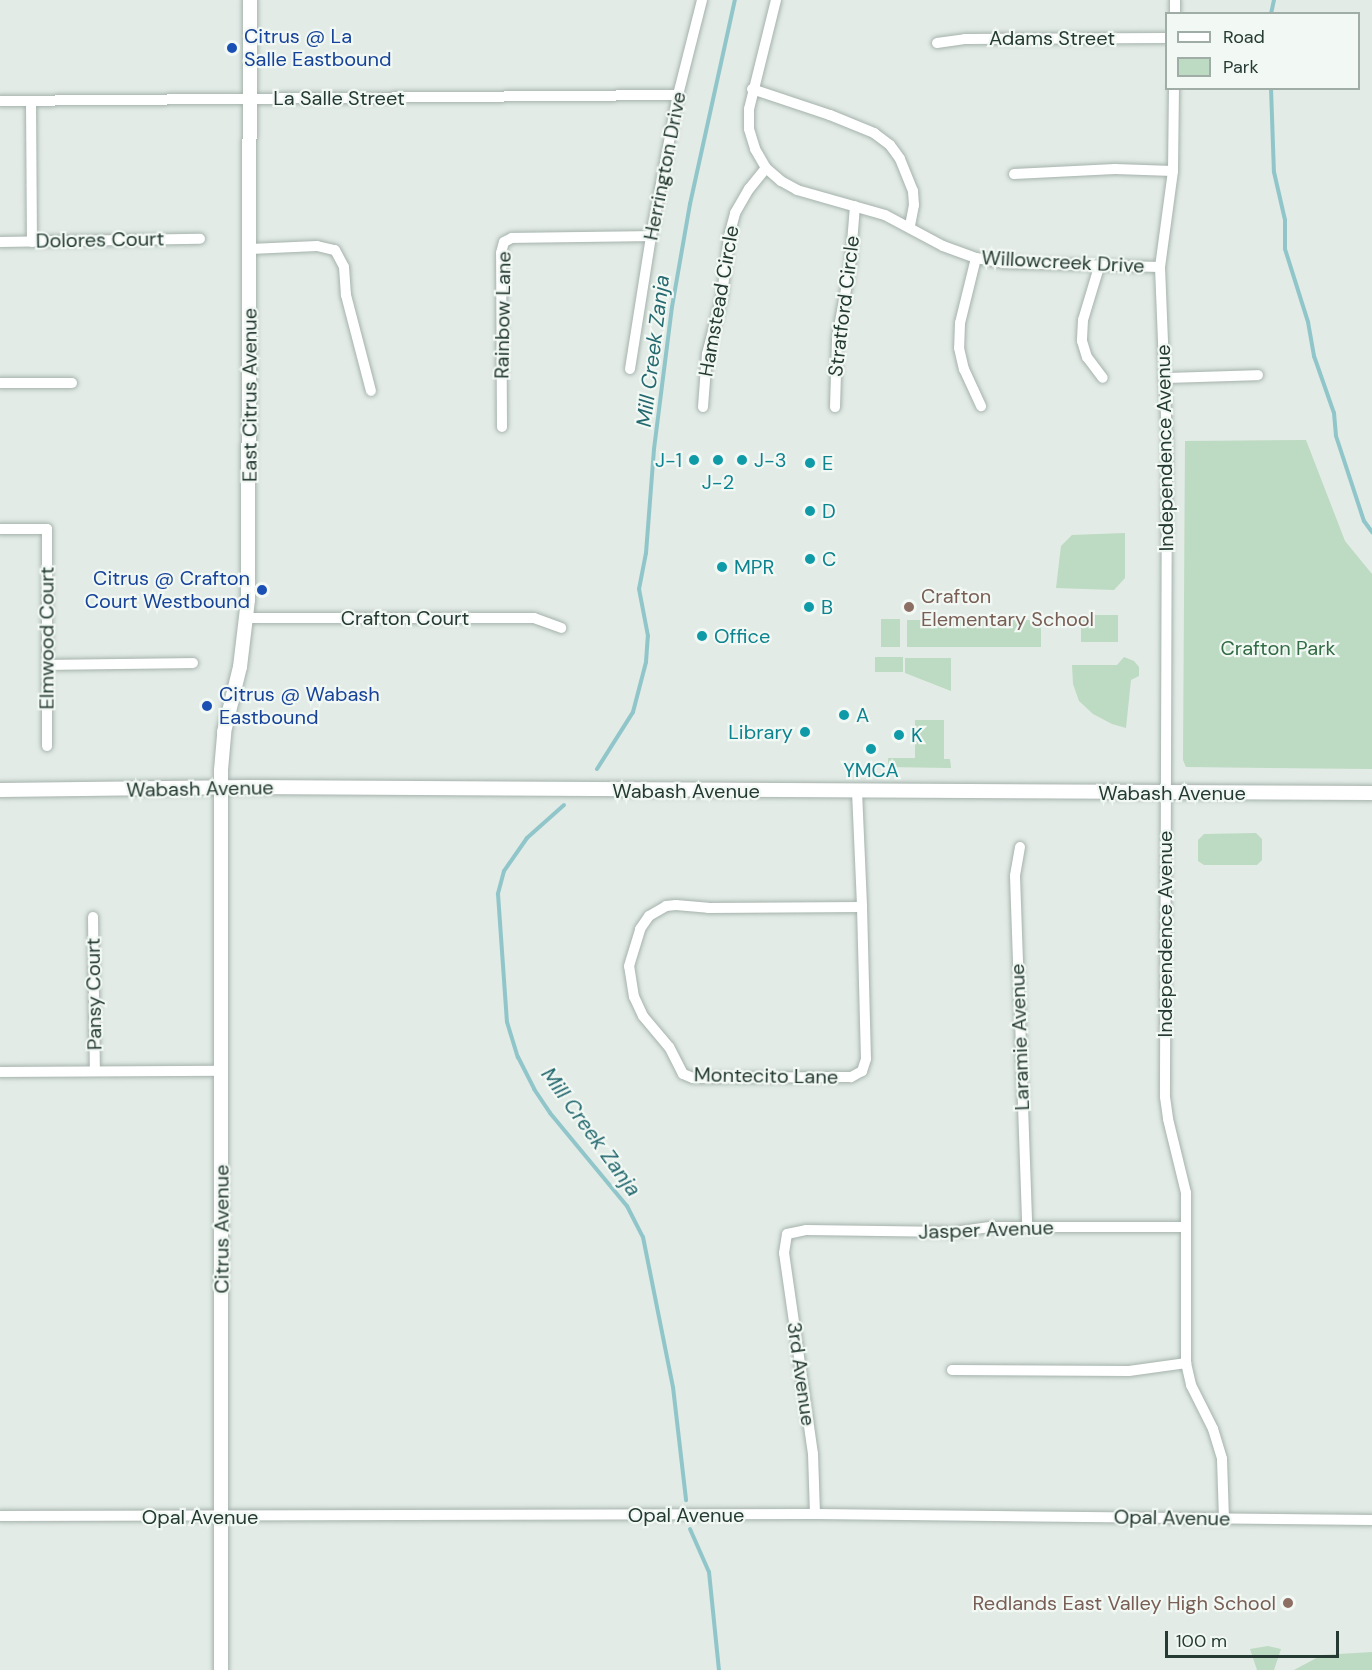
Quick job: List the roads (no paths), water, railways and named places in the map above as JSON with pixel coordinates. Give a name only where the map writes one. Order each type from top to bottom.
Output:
[{"type":"street","name":"East Citrus Avenue","points":[[222,787],[224,732],[240,667],[247,618],[250,0]]},
{"type":"street","name":"Herrington Drive","points":[[630,369],[651,236],[678,95],[702,0]]},
{"type":"street","name":"Willowcreek Drive","points":[[776,0],[752,89],[749,129],[755,149],[766,168],[797,190],[855,206],[910,226],[943,246],[976,258],[1003,263],[1160,267]]},
{"type":"street","name":"Adams Street","points":[[937,43],[966,39],[1165,38]]},
{"type":"street","points":[[752,89],[830,115],[874,133],[890,145],[908,174],[913,191],[914,205],[910,226]]},
{"type":"street","name":"Independence Avenue","points":[[1174,90],[1173,171],[1160,267],[1167,592],[1165,1097],[1168,1119],[1184,1178],[1186,1363],[1191,1385],[1213,1429],[1222,1459],[1224,1519]]},
{"type":"street","name":"La Salle Street","points":[[0,101],[678,95]]},
{"type":"street","points":[[31,101],[32,242]]},
{"type":"street","name":"Hamstead Circle","points":[[703,407],[707,354],[722,296],[729,236],[740,205],[766,168]]},
{"type":"street","points":[[1014,174],[1114,169],[1173,171]]},
{"type":"street","name":"Stratford Circle","points":[[835,407],[837,338],[850,268],[855,206]]},
{"type":"street","name":"Rainbow Lane","points":[[502,427],[501,253],[504,242],[512,238],[651,236]]},
{"type":"street","name":"Dolores Court","points":[[0,242],[200,239]]},
{"type":"street","points":[[249,249],[317,246],[335,250],[344,267],[346,295],[371,391]]},
{"type":"street","points":[[976,258],[960,323],[959,348],[964,369],[981,406]]},
{"type":"street","points":[[1099,267],[1083,320],[1082,340],[1088,357],[1103,378]]},
{"type":"street","points":[[1164,378],[1258,375]]},
{"type":"street","points":[[0,383],[72,383]]},
{"type":"street","name":"Elmwood Court","points":[[0,530],[46,529],[47,746]]},
{"type":"street","name":"Crafton Court","points":[[247,618],[534,618],[561,628]]},
{"type":"street","points":[[46,665],[194,663]]},
{"type":"street","name":"Wabash Avenue","points":[[0,790],[222,787],[1372,793]]},
{"type":"street","name":"Citrus Avenue","points":[[221,1670],[222,787]]},
{"type":"street","name":"Montecito Lane","points":[[857,791],[862,907],[866,1059],[862,1071],[851,1077],[693,1078],[683,1074],[669,1047],[643,1016],[634,997],[629,966],[640,929],[649,916],[666,906],[862,907]]},
{"type":"street","name":"Laramie Avenue","points":[[1020,847],[1015,876],[1027,1228]]},
{"type":"street","name":"Pansy Court","points":[[93,917],[95,1071]]},
{"type":"street","points":[[0,1072],[221,1071]]},
{"type":"street","name":"Jasper Avenue","points":[[787,1234],[806,1230],[921,1233],[954,1232],[990,1227],[1186,1227]]},
{"type":"street","name":"3rd Avenue","points":[[787,1234],[784,1253],[813,1454],[815,1514]]},
{"type":"street","points":[[952,1370],[1129,1371],[1186,1363]]},
{"type":"street","name":"Opal Avenue","points":[[0,1516],[815,1514],[1372,1520]]},
{"type":"waterway","name":"Mill Creek Zanja","points":[[597,769],[633,712],[646,662],[648,636],[639,589],[646,553],[654,449],[672,307],[690,204],[735,0]]},
{"type":"waterway","points":[[1271,12],[1274,0]]},
{"type":"waterway","points":[[1271,90],[1274,172],[1285,220],[1285,249],[1308,322],[1314,356],[1334,413],[1336,436],[1364,521],[1372,532]]},
{"type":"waterway","name":"Mill Creek Zanja","points":[[564,805],[527,838],[504,871],[498,894],[507,1022],[518,1057],[534,1089],[550,1113],[627,1206],[643,1237],[673,1387],[686,1500]]},
{"type":"waterway","name":"Mill Creek Zanja","points":[[690,1529],[709,1572],[719,1670]]},
{"type":"place","name":"Citrus @ La Salle Eastbound","points":[[232,48]]},
{"type":"place","name":"J-1","points":[[694,460]]},
{"type":"place","name":"J-2","points":[[718,460]]},
{"type":"place","name":"J-3","points":[[742,460]]},
{"type":"place","name":"E","points":[[810,463]]},
{"type":"place","name":"D","points":[[810,511]]},
{"type":"place","name":"C","points":[[810,559]]},
{"type":"place","name":"MPR","points":[[722,567]]},
{"type":"place","name":"Citrus @ Crafton Court Westbound","points":[[262,590]]},
{"type":"place","name":"B","points":[[809,607]]},
{"type":"place","name":"Crafton Elementary School","points":[[909,607]]},
{"type":"place","name":"Office","points":[[702,636]]},
{"type":"place","name":"Citrus @ Wabash Eastbound","points":[[207,706]]},
{"type":"place","name":"A","points":[[844,715]]},
{"type":"place","name":"Library","points":[[805,732]]},
{"type":"place","name":"K","points":[[899,735]]},
{"type":"place","name":"YMCA","points":[[871,749]]},
{"type":"place","name":"Redlands East Valley High School","points":[[1288,1603]]},
{"type":"park label","name":"Crafton Park","points":[[1278,648]]}]
